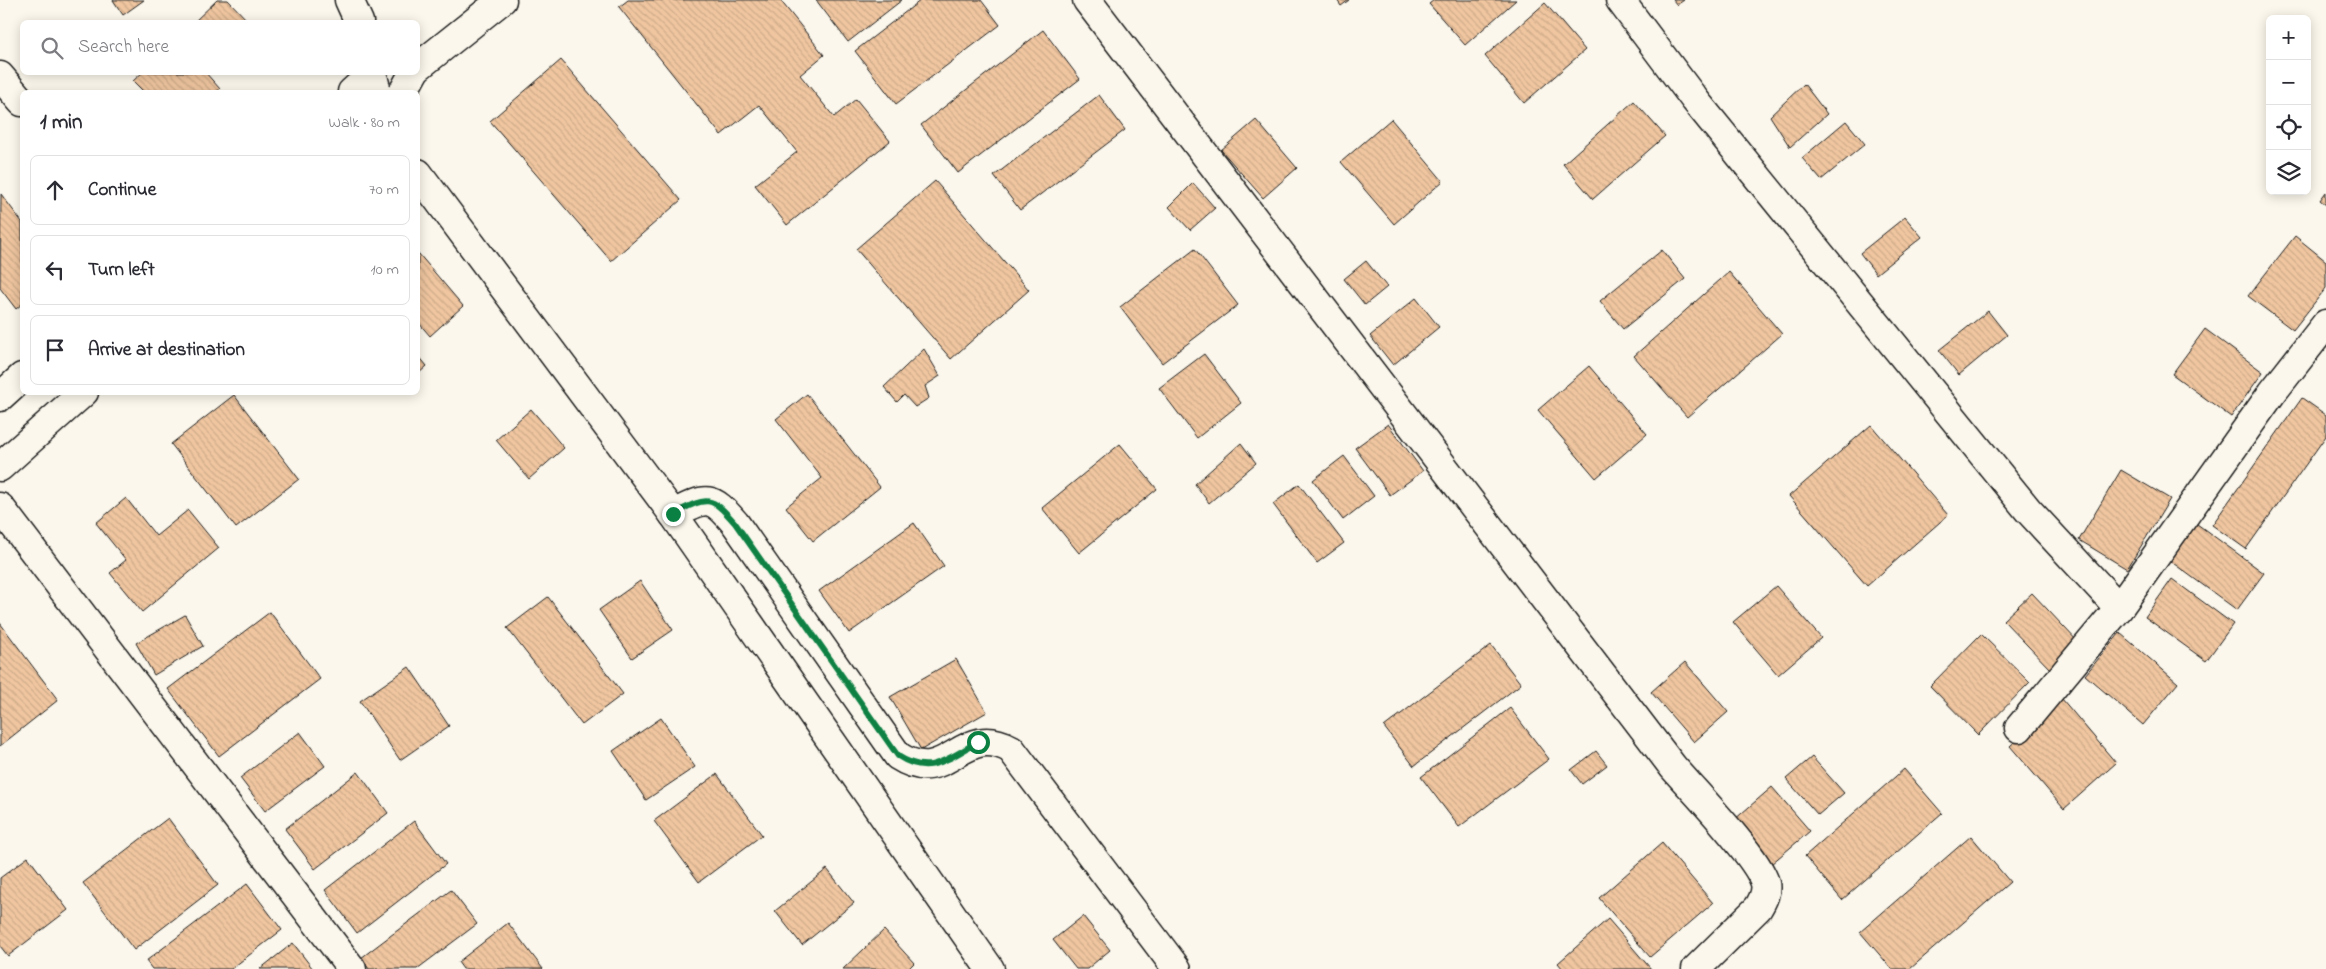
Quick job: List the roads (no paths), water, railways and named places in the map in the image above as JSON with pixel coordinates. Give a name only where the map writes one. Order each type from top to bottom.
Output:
[{"type":"main road","points":[[349,0],[358,20]]},
{"type":"main road","points":[[420,65],[502,0]]},
{"type":"main road","points":[[1087,0],[1673,767],[1748,855],[1761,874],[1765,883],[1765,896],[1758,908],[1696,969]]},
{"type":"main road","points":[[1620,0],[1695,100],[2028,510],[2119,608]]},
{"type":"main road","points":[[354,90],[370,75]]},
{"type":"main road","points":[[373,75],[376,90]]},
{"type":"main road","points":[[403,90],[412,75]]},
{"type":"main road","points":[[0,76],[20,100]]},
{"type":"main road","points":[[420,176],[673,514],[990,969]]},
{"type":"main road","points":[[2020,728],[2119,608],[2272,392],[2326,324]]},
{"type":"main road","points":[[0,397],[20,379]]},
{"type":"main road","points":[[0,466],[81,395]]},
{"type":"main road","points":[[673,514],[704,501],[718,504],[735,523],[898,756],[916,766],[929,766],[984,741],[1002,744],[1011,749],[1177,969]]},
{"type":"main road","points":[[0,507],[352,969]]}]
